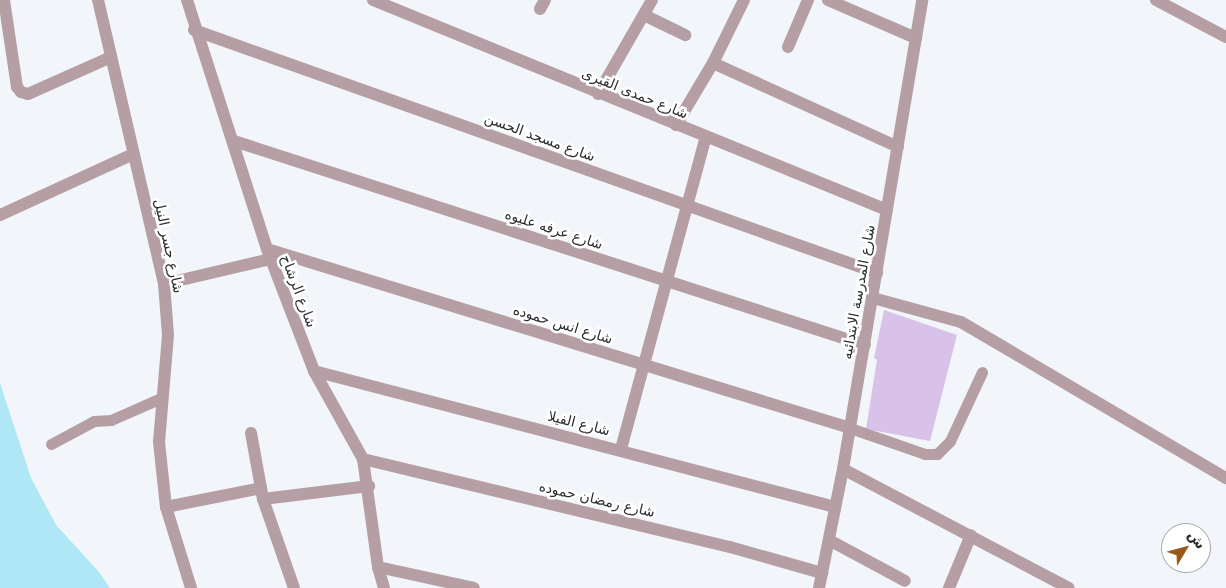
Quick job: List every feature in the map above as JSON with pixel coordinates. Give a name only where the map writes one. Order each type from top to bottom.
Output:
[{"type":"street","points":[[4,0],[17,87],[28,94],[111,57]]},
{"type":"street","name":"شارع جسر النيل","points":[[98,0],[164,284],[168,335],[161,398],[159,442],[166,507],[191,588]]},
{"type":"street","name":"شارع الرشاح","points":[[187,0],[194,30],[234,141],[269,254],[314,371],[363,459],[369,486],[378,567],[384,588]]},
{"type":"street","name":"شارع حمدى القيرى","points":[[372,0],[706,138],[888,210]]},
{"type":"street","points":[[598,94],[652,0]]},
{"type":"street","points":[[676,125],[713,64],[744,0]]},
{"type":"street","points":[[788,47],[808,0]]},
{"type":"street","points":[[828,0],[916,38]]},
{"type":"street","name":"شارع المدرسة الابتدائيه","points":[[819,588],[836,507],[865,345],[922,0]]},
{"type":"street","points":[[1156,0],[1226,37]]},
{"type":"street","points":[[644,15],[685,35]]},
{"type":"street","name":"شارع مسجد الحسن","points":[[194,30],[877,273]]},
{"type":"street","points":[[713,64],[898,148]]},
{"type":"street","points":[[622,449],[644,365],[669,282],[686,206],[706,138]]},
{"type":"street","name":"شارع عرفه عليوه","points":[[234,141],[865,345]]},
{"type":"street","points":[[0,215],[133,154]]},
{"type":"street","points":[[164,284],[269,254]]},
{"type":"street","name":"شارع انس حموده","points":[[269,254],[850,428]]},
{"type":"street","points":[[873,298],[961,322],[1226,478]]},
{"type":"street","name":"شارع الفيلا","points":[[314,371],[622,449],[836,507]]},
{"type":"street","points":[[251,433],[262,493],[294,588]]},
{"type":"street","name":"شارع رمضان حموده","points":[[363,459],[730,546],[822,573]]},
{"type":"street","points":[[843,469],[1069,588]]},
{"type":"street","points":[[166,507],[262,493],[369,486]]},
{"type":"street","points":[[949,588],[971,535]]},
{"type":"street","points":[[829,540],[904,581]]},
{"type":"street","points":[[378,567],[474,588]]},
{"type":"lane","points":[[850,428],[925,454],[937,454],[950,441],[982,372]]},
{"type":"lane","points":[[51,444],[94,421],[110,420],[161,398]]},
{"type":"water","points":[[0,383],[31,478],[56,525],[99,572],[110,588],[0,588]]},
{"type":"building","points":[[884,310],[957,335],[930,441],[866,429],[877,360],[874,358]]}]
